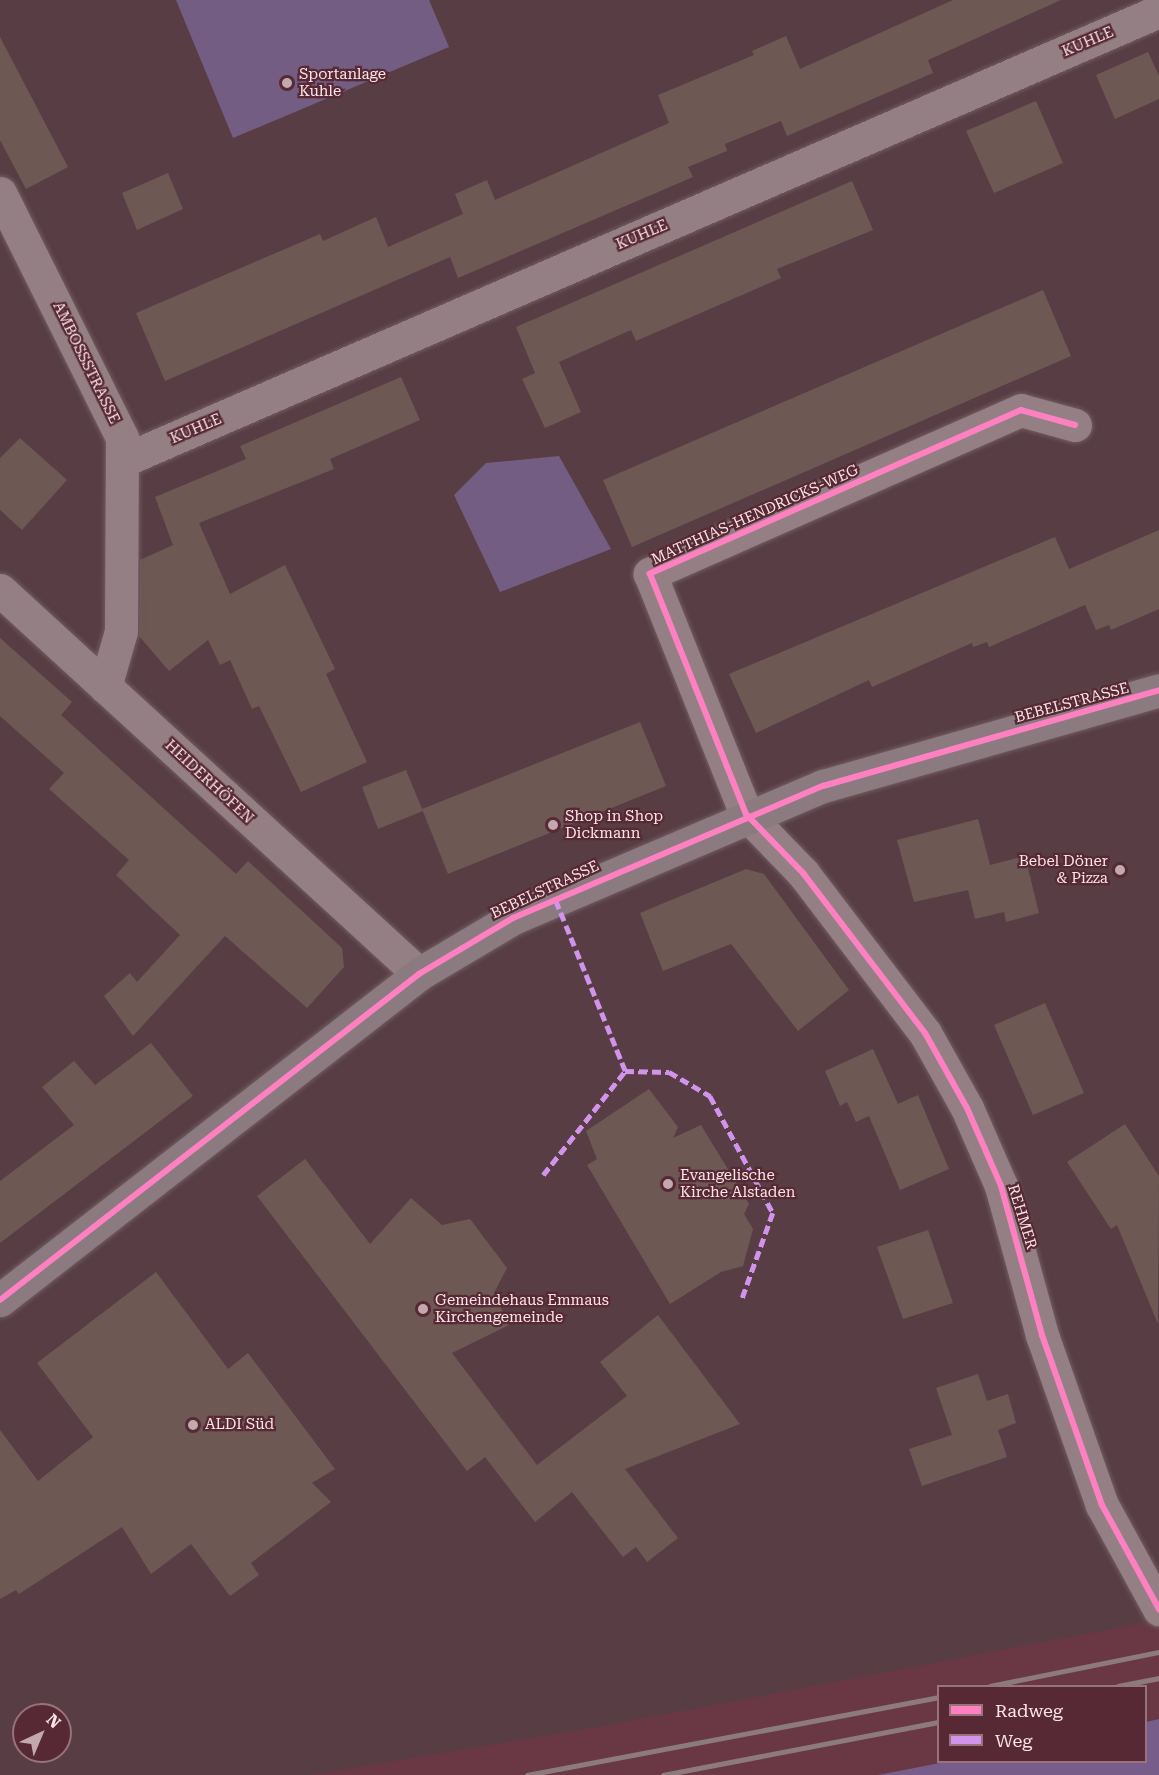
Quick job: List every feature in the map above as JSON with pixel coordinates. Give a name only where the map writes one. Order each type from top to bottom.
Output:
[{"type":"street","name":"KUHLE","points":[[124,460],[1159,11]]},
{"type":"street","name":"AMBOSSSTRASSE","points":[[0,192],[100,384],[124,460],[121,631],[105,687]]},
{"type":"street","name":"MATTHIAS-HENDRICKS-WEG","points":[[746,814],[650,574],[1022,410],[1075,425]]},
{"type":"street","name":"HEIDERHÖFEN","points":[[0,590],[419,974]]},
{"type":"street","name":"BEBELSTRASSE","points":[[0,1300],[419,974],[513,918],[746,814],[887,766],[1159,690]]},
{"type":"street","name":"REHMER","points":[[746,814],[810,882],[948,1071],[1001,1186],[1042,1335],[1102,1505],[1159,1609]]},
{"type":"shaded area","name":"Sportanlage Kuhle","points":[[176,0],[429,0],[449,47],[233,138]]},
{"type":"shaded area","points":[[559,456],[611,549],[500,592],[454,495],[486,463]]},
{"type":"shaded area","points":[[1159,1620],[1159,1719],[1147,1722],[1147,1685],[937,1685],[937,1763],[940,1763],[878,1775],[311,1775],[604,1726]]},
{"type":"shaded area","points":[[1159,1719],[1159,1775],[878,1775],[940,1763],[1147,1763],[1147,1722]]},
{"type":"building","points":[[953,0],[1061,0],[928,60],[933,73],[787,136],[781,121],[725,144],[727,151],[688,167],[693,177],[458,278],[450,257],[165,381],[136,313],[320,234],[323,241],[376,217],[388,247],[463,214],[455,194],[487,180],[495,200],[669,123],[658,95],[754,55],[752,51],[786,36],[800,69]]},
{"type":"building","points":[[0,37],[68,167],[26,189],[0,140]]},
{"type":"building","points":[[1148,52],[1159,76],[1159,99],[1115,119],[1096,75]]},
{"type":"building","points":[[1036,101],[1063,163],[994,193],[966,131]]},
{"type":"building","points":[[168,173],[183,209],[137,230],[122,193]]},
{"type":"building","points":[[852,181],[873,230],[777,269],[781,278],[636,341],[631,330],[559,362],[581,412],[545,428],[522,379],[535,373],[516,327]]},
{"type":"building","points":[[1043,290],[1071,356],[632,547],[603,480]]},
{"type":"building","points":[[401,377],[420,420],[330,459],[334,469],[199,523],[230,594],[285,565],[335,669],[326,674],[367,762],[301,792],[259,706],[252,709],[230,660],[220,665],[208,640],[169,671],[139,636],[140,560],[173,545],[155,497],[246,459],[240,446]]},
{"type":"building","points":[[20,438],[67,480],[22,530],[0,510],[0,458]]},
{"type":"building","points":[[1159,530],[1159,609],[1111,630],[1109,625],[1096,630],[1085,605],[989,647],[987,642],[973,647],[972,643],[872,687],[869,680],[756,733],[729,674],[1055,537],[1069,569]]},
{"type":"building","points":[[0,638],[72,702],[61,715],[236,874],[248,861],[342,948],[344,967],[307,1008],[225,936],[133,1036],[104,996],[130,973],[137,982],[180,935],[116,875],[129,860],[49,789],[64,773],[0,716]]},
{"type":"building","points":[[640,722],[666,786],[448,874],[422,809]]},
{"type":"building","points":[[406,770],[423,811],[378,829],[362,787]]},
{"type":"building","points":[[978,819],[990,865],[1025,856],[1039,913],[1006,922],[1004,912],[975,919],[968,890],[914,902],[897,840]]},
{"type":"building","points":[[746,869],[764,874],[849,990],[798,1031],[731,944],[663,971],[640,913]]},
{"type":"building","points":[[1045,1003],[1084,1093],[1033,1115],[994,1025]]},
{"type":"building","points":[[151,1043],[193,1096],[0,1243],[0,1181],[74,1125],[42,1087],[74,1061],[95,1085]]},
{"type":"building","points":[[873,1049],[898,1104],[918,1095],[949,1169],[900,1190],[869,1116],[856,1122],[847,1102],[840,1106],[825,1071]]},
{"type":"building","name":"Evangelische Kirche Alstaden","points":[[649,1089],[678,1127],[673,1138],[701,1125],[749,1204],[744,1214],[753,1229],[743,1266],[721,1272],[670,1304],[587,1165],[597,1159],[586,1131]]},
{"type":"building","points":[[1125,1124],[1159,1176],[1158,1324],[1117,1225],[1111,1229],[1067,1162]]},
{"type":"building","points":[[305,1159],[370,1244],[411,1198],[442,1225],[470,1219],[507,1268],[494,1293],[509,1325],[452,1353],[537,1465],[627,1396],[600,1362],[658,1315],[740,1424],[625,1469],[678,1538],[647,1562],[636,1547],[623,1557],[572,1492],[535,1522],[485,1457],[467,1471],[257,1196]]},
{"type":"building","points":[[928,1230],[953,1303],[903,1319],[877,1247]]},
{"type":"building","name":"ALDI Süd","points":[[156,1272],[228,1369],[248,1353],[335,1469],[312,1483],[331,1502],[251,1563],[259,1575],[230,1596],[191,1544],[151,1574],[122,1527],[19,1594],[16,1590],[0,1599],[0,1430],[38,1481],[93,1437],[37,1363]]},
{"type":"building","points":[[978,1374],[987,1401],[1008,1394],[1016,1423],[998,1430],[1007,1457],[922,1486],[909,1449],[952,1435],[936,1388]]},
{"type":"railway","points":[[995,1685],[1159,1652]]},
{"type":"railway","points":[[1123,1685],[1159,1678]]},
{"type":"railway","points":[[527,1775],[937,1697]]},
{"type":"railway","points":[[663,1775],[937,1722]]},
{"type":"marked path","points":[[543,1175],[625,1071],[554,897]]},
{"type":"marked path","points":[[625,1071],[669,1072],[710,1096],[773,1213],[742,1299]]},
{"type":"cycle path","points":[[1075,425],[1021,410],[650,574],[746,814],[803,873],[925,1033],[967,1108],[1001,1186],[1042,1335],[1102,1505],[1159,1609]]},
{"type":"cycle path","points":[[0,1300],[419,974],[513,918],[823,786],[1159,690]]},
{"type":"place","name":"Sportanlage Kuhle","points":[[287,83]]},
{"type":"place","name":"Shop in Shop Dickmann","points":[[553,825]]},
{"type":"place","name":"Bebel Döner & Pizza","points":[[1120,870]]},
{"type":"place","name":"Evangelische Kirche Alstaden","points":[[668,1184]]},
{"type":"place","name":"Gemeindehaus Emmaus Kirchengemeinde","points":[[423,1309]]},
{"type":"place","name":"ALDI Süd","points":[[193,1425]]}]
